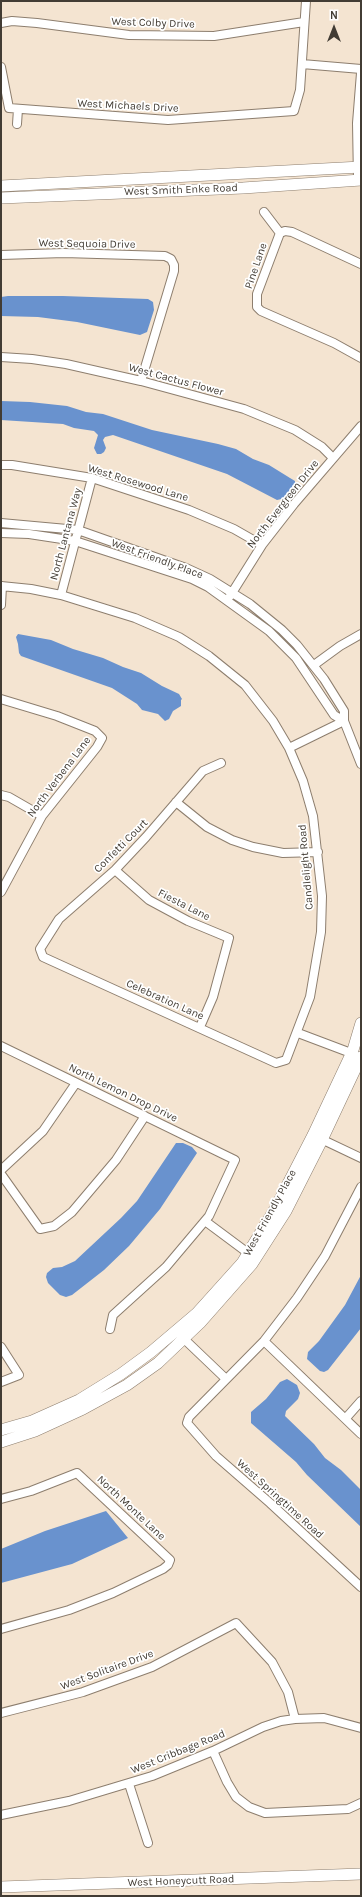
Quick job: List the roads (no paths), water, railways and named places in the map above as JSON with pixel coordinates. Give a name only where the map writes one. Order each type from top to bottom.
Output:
[{"type":"street","points":[[306,1],[302,64],[361,69]]},
{"type":"street","name":"West Colby Drive","points":[[1,23],[12,21],[37,23],[129,35],[214,36],[304,22]]},
{"type":"street","name":"West Michaels Drive","points":[[1,67],[8,108],[168,120],[294,111],[300,90],[302,64]]},
{"type":"street","points":[[359,180],[357,123],[361,73]]},
{"type":"street","points":[[17,124],[18,109]]},
{"type":"street","name":"West Smith Enke Road","points":[[1,186],[359,167]]},
{"type":"street","name":"West Smith Enke Road","points":[[1,198],[243,188],[359,180]]},
{"type":"street","points":[[264,212],[280,233],[285,231],[292,232],[361,264]]},
{"type":"street","name":"Pine Lane","points":[[280,233],[257,294],[257,307],[261,311],[334,343],[361,358]]},
{"type":"street","name":"West Sequoia Drive","points":[[1,255],[64,253],[165,256],[171,259],[174,265],[174,271],[141,381]]},
{"type":"street","name":"West Cactus Flower","points":[[1,358],[32,359],[66,364],[141,381],[244,409],[295,430],[322,447],[333,458]]},
{"type":"street","name":"North Evergreen Drive","points":[[227,600],[262,545],[294,504],[361,426]]},
{"type":"street","name":"West Rosewood Lane","points":[[1,465],[12,465],[92,478],[190,510],[234,529],[262,545]]},
{"type":"street","name":"North Lantana Way","points":[[60,595],[92,478]]},
{"type":"street","name":"West Friendly Place","points":[[1,523],[78,530],[186,568],[232,592],[250,604],[282,630],[314,665],[344,710],[344,721],[361,764]]},
{"type":"street","name":"West Friendly Place","points":[[1,532],[29,534],[75,541],[192,579],[227,600],[269,631],[284,645],[306,672],[334,715],[344,721]]},
{"type":"street","points":[[1,605],[2,586]]},
{"type":"street","name":"Candlelight Road","points":[[2,586],[31,589],[60,595],[135,618],[178,637],[209,656],[245,685],[274,721],[289,748],[303,781],[312,816],[318,852],[322,896],[321,932],[310,996],[298,1032],[286,1060]]},
{"type":"street","points":[[314,665],[340,646],[361,634]]},
{"type":"street","name":"North Verbena Lane","points":[[1,699],[57,716],[95,731],[102,738],[97,747],[42,816],[1,892]]},
{"type":"street","points":[[289,748],[344,721]]},
{"type":"street","name":"Confetti Court","points":[[40,948],[59,919],[115,870],[203,771],[221,763]]},
{"type":"street","points":[[1,795],[9,797],[42,816]]},
{"type":"street","points":[[176,802],[207,827],[253,847],[283,853],[318,852]]},
{"type":"street","name":"Fiesta Lane","points":[[115,870],[150,900],[188,921],[229,938],[213,997],[200,1027]]},
{"type":"street","name":"Celebration Lane","points":[[40,948],[43,957],[276,1062],[286,1060]]},
{"type":"street","name":"West Friendly Place","points":[[2,1436],[79,1400],[180,1335],[197,1313],[252,1256],[276,1207],[317,1137],[356,1055],[361,1024]]},
{"type":"street","points":[[298,1032],[356,1055]]},
{"type":"street","name":"North Lemon Drop Drive","points":[[1,1046],[235,1160],[209,1216],[205,1221]]},
{"type":"street","points":[[1,1170],[43,1131],[76,1083]]},
{"type":"street","points":[[1,1174],[40,1229],[54,1226],[72,1212],[116,1160],[145,1116]]},
{"type":"street","points":[[317,1137],[361,1158]]},
{"type":"street","points":[[180,1335],[226,1380],[264,1341],[317,1269],[361,1186]]},
{"type":"street","points":[[110,1329],[112,1315],[166,1267],[205,1221],[252,1256]]},
{"type":"street","points":[[264,1341],[361,1434]]},
{"type":"street","points":[[1,1347],[19,1375],[1,1382]]},
{"type":"street","name":"West Springtime Road","points":[[226,1380],[189,1417],[187,1423],[216,1456],[270,1503],[361,1587]]},
{"type":"street","points":[[346,1418],[361,1401]]},
{"type":"street","name":"North Monte Lane","points":[[1,1499],[31,1491],[77,1473],[170,1560],[168,1566],[163,1569],[113,1593],[69,1610],[1,1629]]},
{"type":"street","name":"West Solitaire Drive","points":[[1,1713],[83,1692],[152,1667],[236,1623],[272,1662],[288,1692],[295,1719]]},
{"type":"street","name":"West Cribbage Road","points":[[1,1815],[69,1801],[129,1784],[213,1751],[263,1727],[295,1719],[324,1718],[361,1728]]},
{"type":"street","points":[[213,1751],[227,1782],[236,1797],[249,1807],[265,1813],[348,1809],[361,1803]]},
{"type":"street","points":[[129,1784],[148,1843]]},
{"type":"street","name":"West Honeycutt Road","points":[[1,1887],[361,1874]]},
{"type":"water","points":[[1,297],[148,299],[153,302],[154,310],[147,332],[140,335],[77,322],[38,317],[1,316]]},
{"type":"water","points":[[1,401],[67,406],[86,412],[103,414],[152,430],[236,449],[253,459],[269,465],[295,481],[295,486],[290,493],[286,494],[286,498],[277,500],[227,474],[113,435],[105,437],[103,440],[106,448],[101,454],[97,454],[94,448],[98,435],[94,431],[74,428],[63,424],[1,420]]},
{"type":"water","points":[[18,634],[51,640],[141,673],[162,686],[179,694],[182,699],[181,706],[173,711],[169,719],[165,721],[158,714],[142,710],[137,704],[112,688],[21,656],[16,637]]},
{"type":"water","points":[[176,1143],[183,1143],[192,1147],[197,1153],[160,1209],[129,1246],[104,1270],[72,1295],[66,1297],[60,1295],[48,1283],[46,1277],[47,1273],[53,1268],[62,1267],[75,1261],[121,1218],[137,1201]]},
{"type":"water","points":[[361,1275],[361,1328],[328,1370],[324,1372],[320,1371],[307,1359],[308,1352],[319,1341],[345,1305]]},
{"type":"water","points":[[287,1379],[297,1385],[300,1393],[298,1399],[286,1411],[285,1416],[314,1444],[325,1458],[341,1470],[361,1490],[361,1527],[307,1475],[296,1462],[251,1423],[251,1412],[266,1399],[280,1382]]},
{"type":"water","points":[[106,1511],[128,1538],[72,1564],[1,1583],[1,1549],[45,1531]]}]
